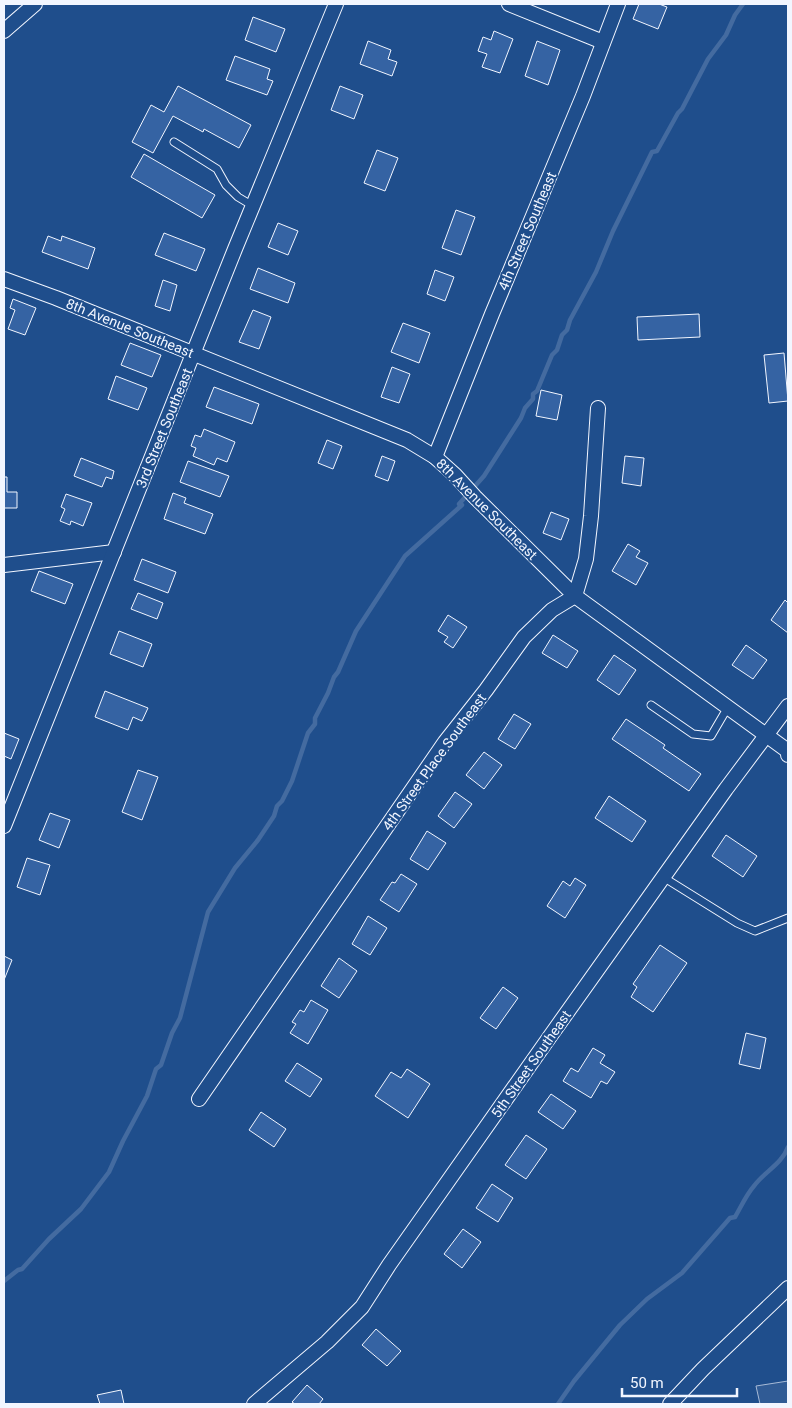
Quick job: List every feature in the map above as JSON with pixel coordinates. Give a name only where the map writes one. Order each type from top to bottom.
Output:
[{"type":"street","points":[[4,31],[35,4]]},
{"type":"street","name":"3rd Street Southeast","points":[[4,826],[336,4]]},
{"type":"street","points":[[509,4],[602,42]]},
{"type":"street","name":"4th Street Southeast","points":[[435,457],[583,96],[618,4]]},
{"type":"street","name":"8th Avenue Southeast","points":[[4,279],[407,440],[435,457],[575,596],[767,735],[788,751],[788,754]]},
{"type":"street","points":[[575,596],[586,559],[591,516],[598,408]]},
{"type":"street","points":[[4,565],[114,552]]},
{"type":"street","name":"4th Street Place Southeast","points":[[199,1099],[445,742],[524,637],[552,610],[575,596]]},
{"type":"street","name":"5th Street Southeast","points":[[254,1404],[327,1342],[362,1307],[389,1265],[663,877],[788,706]]},
{"type":"street","points":[[670,1404],[703,1369],[788,1288]]},
{"type":"lane","points":[[174,142],[217,169],[226,185],[238,197],[253,206]]},
{"type":"lane","points":[[651,705],[693,734],[712,736],[728,707]]},
{"type":"lane","points":[[663,877],[737,923],[755,931],[788,918]]},
{"type":"shaded area","points":[[788,1381],[788,1404],[760,1404],[756,1386]]},
{"type":"building","points":[[639,4],[659,4],[667,7],[658,29],[633,19]]},
{"type":"building","points":[[253,17],[285,29],[276,52],[245,40]]},
{"type":"building","points":[[494,31],[513,39],[500,73],[482,67],[487,54],[478,51],[483,37],[491,40]]},
{"type":"building","points":[[368,41],[391,50],[388,59],[397,62],[392,76],[360,64]]},
{"type":"building","points":[[537,41],[560,50],[548,85],[525,76]]},
{"type":"building","points":[[235,56],[270,69],[267,79],[273,81],[267,95],[226,80]]},
{"type":"building","points":[[178,86],[251,125],[239,148],[204,129],[203,132],[173,116],[153,153],[132,142],[151,105],[164,112]]},
{"type":"building","points":[[340,86],[363,95],[354,119],[331,110]]},
{"type":"building","points":[[377,150],[398,158],[385,191],[364,183]]},
{"type":"building","points":[[144,154],[215,195],[202,218],[131,177]]},
{"type":"building","points":[[456,210],[475,217],[461,255],[442,248]]},
{"type":"building","points":[[278,223],[298,231],[288,255],[268,247]]},
{"type":"building","points":[[164,233],[205,249],[196,271],[155,255]]},
{"type":"building","points":[[48,236],[61,241],[62,236],[95,248],[88,269],[42,252]]},
{"type":"building","points":[[258,268],[295,283],[288,303],[250,289]]},
{"type":"building","points":[[435,270],[454,277],[445,301],[427,294]]},
{"type":"building","points":[[163,280],[177,285],[170,311],[155,306]]},
{"type":"building","points":[[13,299],[36,308],[25,335],[8,329],[15,310],[10,308]]},
{"type":"building","points":[[253,310],[271,317],[259,349],[239,342]]},
{"type":"building","points":[[699,314],[700,337],[638,340],[637,317]]},
{"type":"building","points":[[403,323],[430,333],[419,363],[391,352]]},
{"type":"building","points":[[130,343],[161,355],[152,377],[121,365]]},
{"type":"building","points":[[784,353],[788,401],[769,403],[764,355]]},
{"type":"building","points":[[392,367],[410,374],[399,403],[381,397]]},
{"type":"building","points":[[116,376],[147,388],[138,410],[108,399]]},
{"type":"building","points":[[214,387],[259,404],[252,424],[206,407]]},
{"type":"building","points":[[541,390],[562,395],[557,420],[536,416]]},
{"type":"building","points":[[204,429],[235,442],[227,462],[217,458],[214,465],[193,456],[196,448],[191,446],[195,435],[201,437]]},
{"type":"building","points":[[327,440],[342,446],[333,469],[318,463]]},
{"type":"building","points":[[382,456],[395,461],[388,481],[375,476]]},
{"type":"building","points":[[625,456],[644,458],[641,486],[622,483]]},
{"type":"building","points":[[81,458],[114,471],[112,479],[106,477],[102,487],[74,476]]},
{"type":"building","points":[[188,461],[229,476],[220,497],[180,482]]},
{"type":"building","points":[[4,477],[7,477],[7,492],[17,492],[17,508],[4,508]]},
{"type":"building","points":[[173,493],[186,498],[184,503],[213,514],[205,534],[164,519]]},
{"type":"building","points":[[66,494],[92,503],[83,526],[71,521],[70,525],[60,521],[65,509],[61,507]]},
{"type":"building","points":[[551,512],[569,519],[561,540],[543,533]]},
{"type":"building","points":[[628,544],[640,551],[636,557],[648,563],[636,585],[612,571]]},
{"type":"building","points":[[142,559],[176,572],[168,593],[134,580]]},
{"type":"building","points":[[39,571],[73,584],[65,604],[31,591]]},
{"type":"building","points":[[138,593],[163,603],[157,619],[131,609]]},
{"type":"building","points":[[785,600],[788,603],[788,633],[771,620]]},
{"type":"building","points":[[448,615],[467,627],[453,648],[444,642],[448,637],[438,631]]},
{"type":"building","points":[[119,631],[152,644],[143,667],[110,654]]},
{"type":"building","points":[[553,635],[578,651],[567,668],[542,653]]},
{"type":"building","points":[[746,645],[767,660],[753,679],[732,665]]},
{"type":"building","points":[[614,655],[636,670],[619,695],[597,680]]},
{"type":"building","points":[[105,691],[148,708],[142,721],[133,717],[128,730],[95,717]]},
{"type":"building","points":[[514,714],[531,724],[515,749],[498,739]]},
{"type":"building","points":[[626,719],[665,745],[663,748],[701,774],[689,791],[612,739]]},
{"type":"building","points":[[4,733],[19,739],[11,759],[4,756]]},
{"type":"building","points":[[484,752],[502,765],[484,789],[466,775]]},
{"type":"building","points":[[138,770],[158,777],[142,820],[122,812]]},
{"type":"building","points":[[455,792],[472,804],[454,828],[438,816]]},
{"type":"building","points":[[609,796],[646,821],[632,842],[595,818]]},
{"type":"building","points":[[50,813],[70,820],[59,848],[39,840]]},
{"type":"building","points":[[427,831],[446,843],[428,870],[410,859]]},
{"type":"building","points":[[726,835],[757,856],[743,877],[712,856]]},
{"type":"building","points":[[27,858],[50,865],[40,895],[17,887]]},
{"type":"building","points":[[401,874],[417,884],[399,912],[380,900],[392,882],[395,883]]},
{"type":"building","points":[[575,878],[586,885],[565,918],[547,906],[563,881],[570,886]]},
{"type":"building","points":[[368,916],[387,928],[370,955],[352,944]]},
{"type":"building","points":[[660,945],[687,963],[653,1012],[631,997],[637,987],[633,984]]},
{"type":"building","points":[[4,956],[12,960],[4,980]]},
{"type":"building","points":[[339,958],[357,971],[339,998],[321,986]]},
{"type":"building","points":[[503,987],[518,998],[496,1029],[480,1018]]},
{"type":"building","points":[[311,1000],[328,1010],[308,1044],[290,1033],[296,1024],[292,1022],[300,1010],[304,1012]]},
{"type":"building","points":[[746,1033],[766,1038],[760,1069],[739,1064]]},
{"type":"building","points":[[593,1048],[605,1055],[600,1063],[615,1072],[607,1084],[601,1081],[591,1098],[563,1081],[571,1068],[578,1072]]},
{"type":"building","points":[[297,1063],[322,1079],[310,1097],[285,1081]]},
{"type":"building","points":[[407,1069],[430,1084],[408,1118],[375,1096],[391,1072],[401,1078]]},
{"type":"building","points":[[551,1094],[576,1111],[563,1129],[538,1112]]},
{"type":"building","points":[[261,1112],[286,1129],[274,1147],[249,1130]]},
{"type":"building","points":[[526,1135],[547,1149],[526,1179],[505,1165]]},
{"type":"building","points":[[492,1184],[513,1198],[498,1222],[476,1208]]},
{"type":"building","points":[[463,1229],[481,1242],[462,1268],[444,1254]]},
{"type":"building","points":[[376,1329],[401,1351],[387,1366],[362,1345]]},
{"type":"building","points":[[307,1385],[323,1399],[319,1404],[295,1404],[292,1402]]},
{"type":"building","points":[[121,1390],[124,1404],[100,1404],[97,1395]]},
{"type":"waterway","points":[[4,1281],[22,1269],[49,1239],[81,1209],[109,1172],[147,1096],[156,1069],[161,1065],[172,1033],[180,1018],[208,912],[235,868],[258,840],[274,816],[277,806],[282,801],[292,781],[308,733],[315,724],[315,718],[356,631],[405,556],[462,505],[459,504],[484,476],[521,418],[525,408],[533,399],[533,394],[537,391],[552,355],[557,350],[562,335],[567,330],[570,320],[596,272],[613,231],[652,152],[657,151],[682,109],[708,59],[726,35],[735,15],[743,4]]},
{"type":"waterway","points":[[558,1404],[574,1381],[620,1325],[647,1299],[682,1273],[730,1218],[735,1217],[751,1190],[782,1158],[788,1147]]}]
